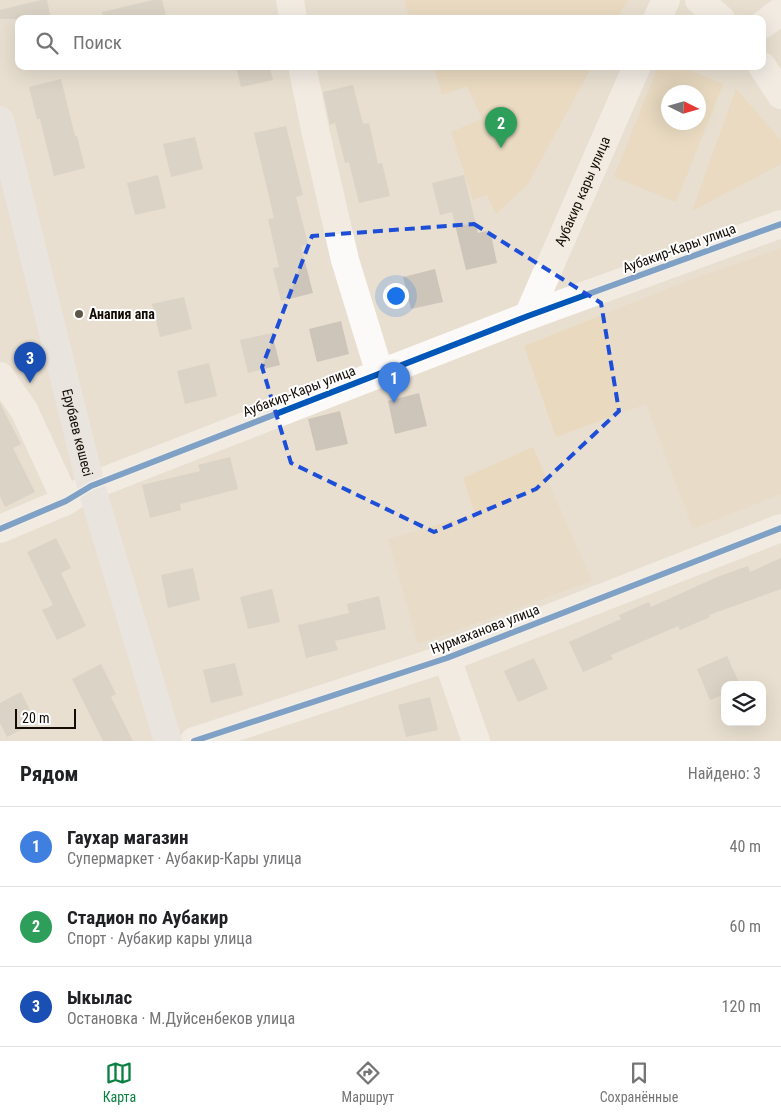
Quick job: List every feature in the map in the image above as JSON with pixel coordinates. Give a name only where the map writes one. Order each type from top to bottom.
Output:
[{"type":"main road","name":"Ерубаев көшесі","points":[[0,120],[91,486],[168,741]]},
{"type":"street","points":[[290,0],[292,15]]},
{"type":"street","points":[[659,15],[666,0]]},
{"type":"street","points":[[699,0],[716,15]]},
{"type":"street","points":[[766,22],[781,10]]},
{"type":"street","points":[[303,70],[345,260],[380,374]]},
{"type":"street","name":"Аубакир кары улица","points":[[528,316],[635,70]]},
{"type":"street","points":[[765,70],[781,95]]},
{"type":"street","name":"Аубакир-Кары улица","points":[[0,529],[66,500],[91,486],[528,316],[781,224]]},
{"type":"street","points":[[0,376],[24,410],[66,500]]},
{"type":"street","name":"Нурмаханова улица","points":[[194,741],[447,658],[781,528]]},
{"type":"street","points":[[447,658],[476,741]]},
{"type":"highlighted area","points":[[474,224],[601,303],[619,411],[536,489],[434,532],[291,463],[262,367],[312,236]]},
{"type":"shaded area","points":[[404,0],[628,0],[619,15],[409,15]]},
{"type":"shaded area","points":[[435,70],[590,70],[528,184],[496,214],[487,195],[473,200],[451,132],[482,119],[467,86],[442,95]]},
{"type":"shaded area","points":[[656,70],[689,70],[723,84],[706,127],[706,85],[661,85],[661,130],[705,130],[676,202],[614,177]]},
{"type":"shaded area","points":[[736,89],[781,140],[781,164],[692,211]]},
{"type":"shaded area","points":[[781,248],[781,494],[693,529],[646,404],[556,437],[524,346],[687,281]]},
{"type":"shaded area","points":[[533,447],[592,581],[418,644],[388,539],[475,514],[463,478]]},
{"type":"building","points":[[47,0],[50,15],[15,15],[15,19],[0,19],[0,10]]},
{"type":"building","points":[[153,0],[162,0],[166,15],[102,15],[102,12]]},
{"type":"building","points":[[237,70],[270,70],[273,80],[241,87]]},
{"type":"building","points":[[61,79],[85,168],[54,176],[40,119],[37,119],[29,87]]},
{"type":"building","points":[[353,85],[363,124],[369,123],[378,164],[382,163],[390,196],[359,203],[349,162],[345,163],[335,123],[330,125],[323,92]]},
{"type":"building","points":[[286,126],[303,195],[296,197],[308,244],[301,246],[313,293],[281,301],[273,268],[279,267],[268,219],[274,218],[254,133]]},
{"type":"building","points":[[195,137],[203,169],[171,177],[163,144]]},
{"type":"building","points":[[158,175],[166,208],[135,215],[127,183]]},
{"type":"building","points":[[464,175],[478,233],[490,230],[497,263],[466,270],[452,212],[440,215],[432,183]]},
{"type":"building","points":[[435,269],[443,302],[411,309],[403,277]]},
{"type":"building","points":[[184,297],[192,329],[160,337],[152,304]]},
{"type":"building","points":[[341,321],[349,354],[317,362],[309,329]]},
{"type":"building","points":[[272,333],[280,365],[248,373],[240,340]]},
{"type":"building","points":[[209,363],[217,396],[185,404],[177,371]]},
{"type":"building","points":[[419,393],[427,426],[395,434],[388,401]]},
{"type":"building","points":[[0,403],[21,444],[13,448],[35,492],[5,507],[0,496]]},
{"type":"building","points":[[340,411],[348,444],[316,451],[308,419]]},
{"type":"building","points":[[230,457],[238,489],[180,504],[181,510],[150,518],[142,485],[200,471],[198,465]]},
{"type":"building","points":[[56,538],[71,568],[61,573],[86,626],[57,640],[42,610],[53,605],[27,552]]},
{"type":"building","points":[[781,558],[781,589],[709,615],[710,617],[680,630],[678,626],[611,655],[613,659],[583,672],[569,642],[621,619],[619,615],[649,602],[651,607],[717,577],[748,566],[750,572]]},
{"type":"building","points":[[193,568],[200,600],[168,608],[161,575]]},
{"type":"building","points":[[272,589],[280,622],[248,629],[240,597]]},
{"type":"building","points":[[379,596],[386,629],[335,641],[338,650],[306,658],[298,625],[349,613],[347,604]]},
{"type":"building","points":[[727,656],[738,681],[721,681],[721,696],[710,700],[697,669]]},
{"type":"building","points":[[534,658],[548,689],[518,702],[504,671]]},
{"type":"building","points":[[235,663],[243,695],[211,703],[203,670]]},
{"type":"building","points":[[101,664],[116,694],[111,697],[133,741],[103,741],[72,679]]},
{"type":"building","points":[[21,692],[36,722],[7,737],[0,723],[0,703]]},
{"type":"building","points":[[430,697],[438,730],[406,737],[398,705]]},
{"type":"cycle path","points":[[0,529],[66,501],[91,486],[528,316],[781,224]]},
{"type":"cycle path","points":[[194,741],[447,658],[781,528]]},
{"type":"place","name":"Стадион по Аубакир","points":[[501,148]]},
{"type":"place","name":"Анапия апа","points":[[79,314]]},
{"type":"place","name":"Ыкылас","points":[[30,383]]},
{"type":"place","name":"Гаухар магазин","points":[[394,403]]}]
